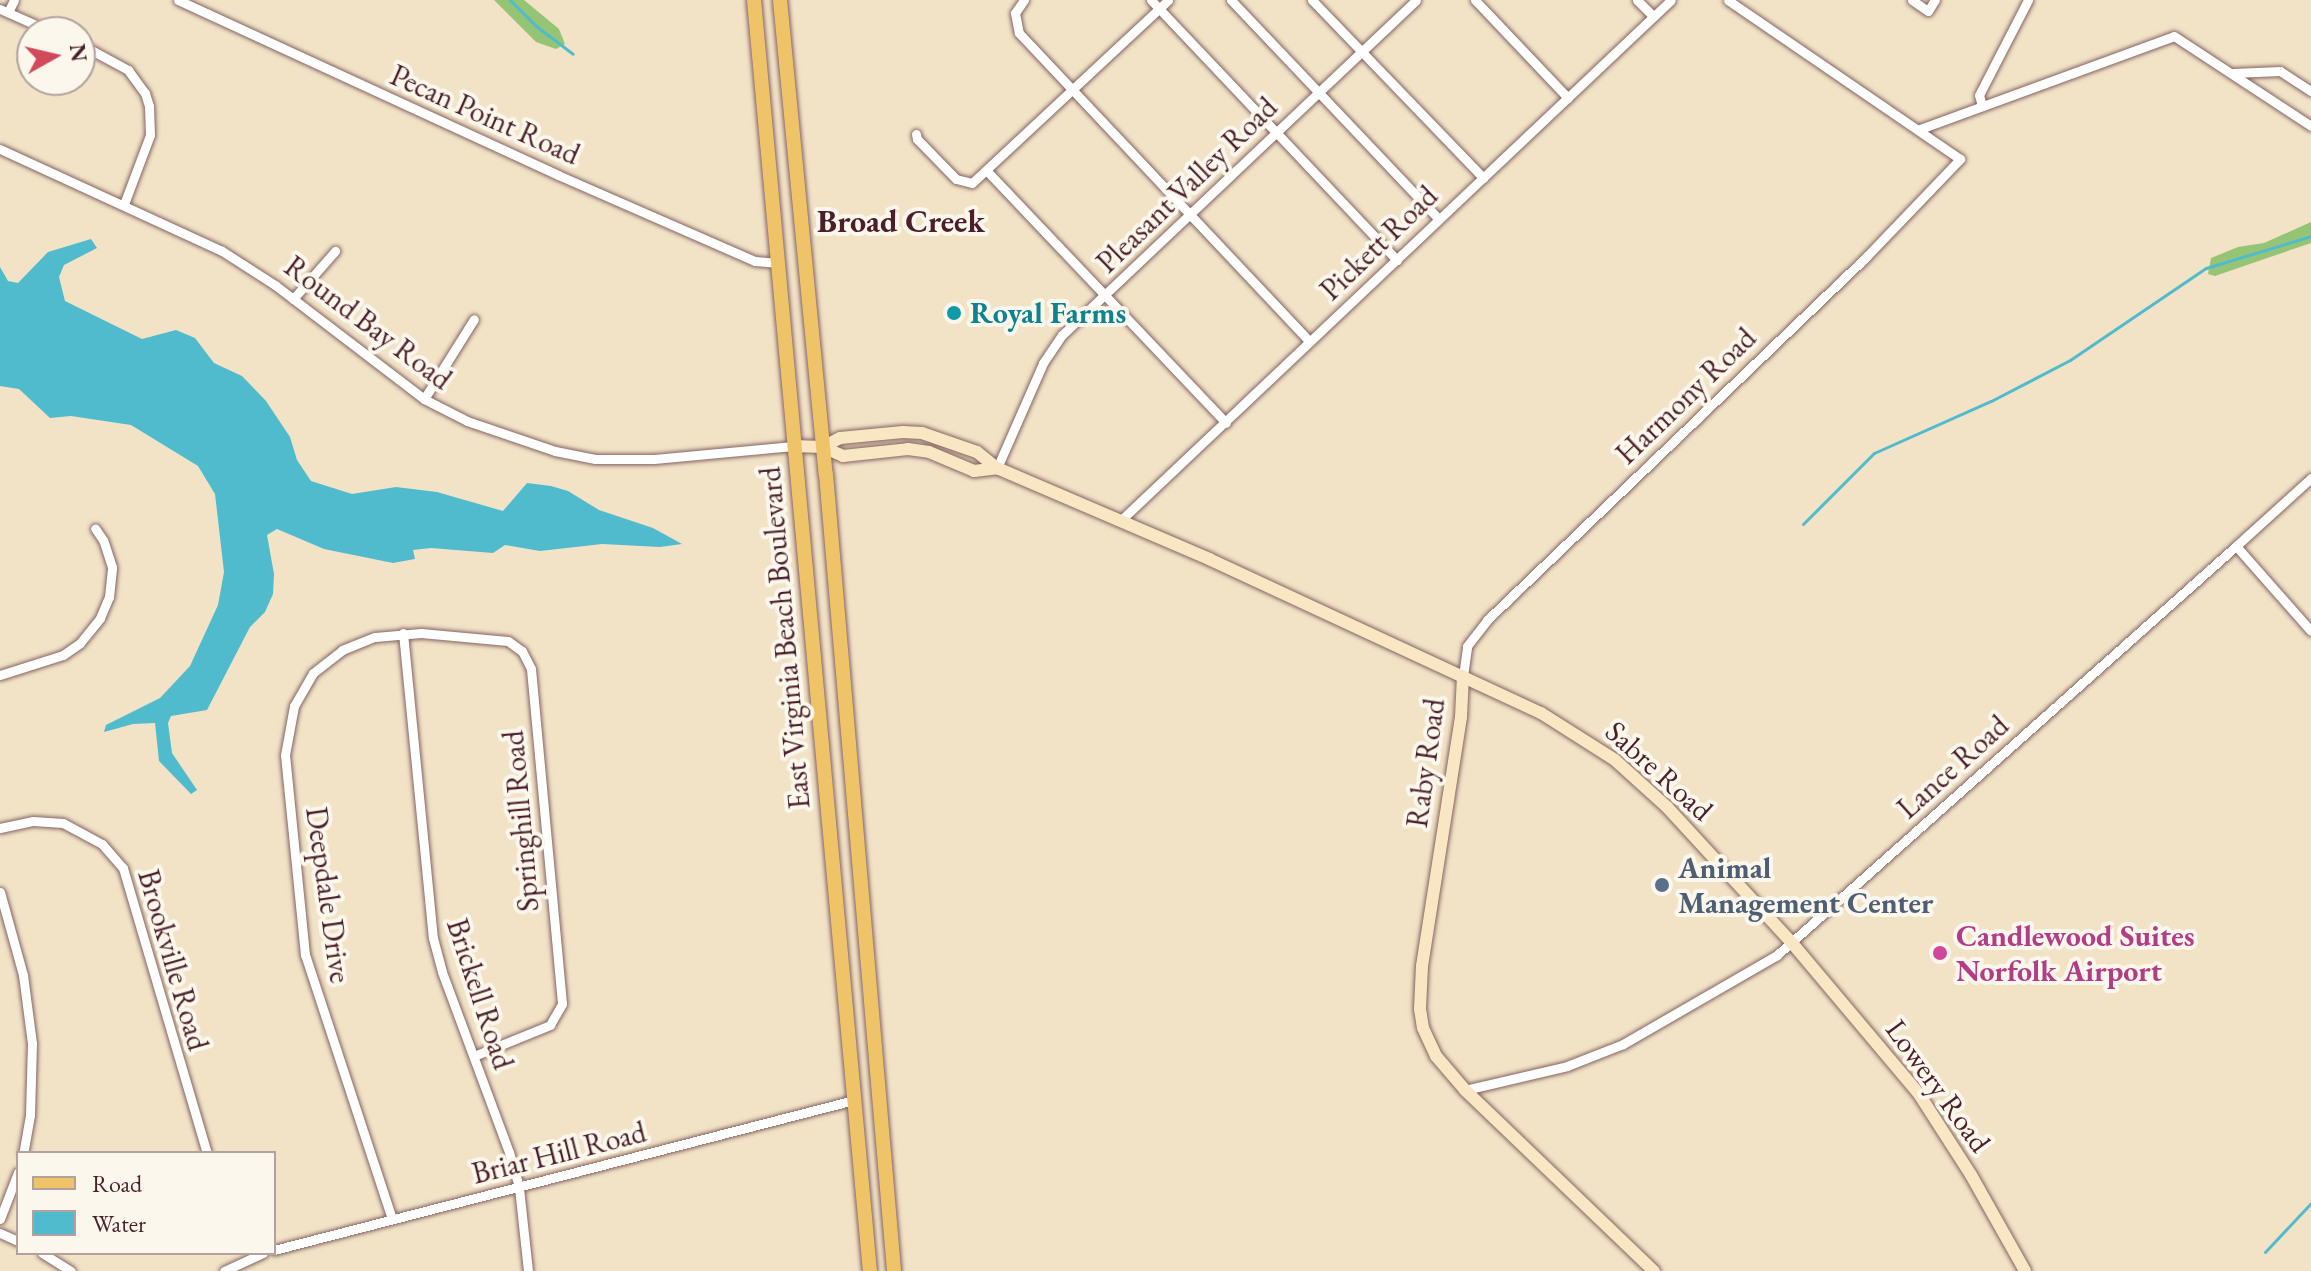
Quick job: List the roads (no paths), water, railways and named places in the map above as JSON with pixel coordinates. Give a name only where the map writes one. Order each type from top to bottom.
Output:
[{"type":"main road","name":"East Virginia Beach Boulevard","points":[[754,0],[870,1271]]},
{"type":"main road","name":"East Virginia Beach Boulevard","points":[[780,0],[823,447],[894,1271]]},
{"type":"street","points":[[4,10],[14,0]]},
{"type":"street","name":"Pecan Point Road","points":[[178,0],[558,175],[755,261],[776,263]]},
{"type":"street","points":[[1024,0],[1015,13],[1016,27],[1310,342]]},
{"type":"street","points":[[1151,0],[1397,260]]},
{"type":"street","points":[[916,134],[917,139],[959,182],[972,183],[1168,0]]},
{"type":"street","points":[[1231,0],[1439,219]]},
{"type":"street","points":[[1312,0],[1483,178]]},
{"type":"street","name":"Pleasant Valley Road","points":[[997,468],[1054,346],[1416,0]]},
{"type":"street","points":[[1475,0],[1568,98]]},
{"type":"street","points":[[1637,0],[1653,16]]},
{"type":"street","name":"Pickett Road","points":[[1120,521],[1671,0]]},
{"type":"street","points":[[1728,0],[1920,129],[2174,36],[2311,126]]},
{"type":"street","points":[[1912,0],[1928,11],[1935,0]]},
{"type":"street","points":[[1982,106],[1979,95],[2028,0]]},
{"type":"street","points":[[96,53],[128,70],[141,86],[149,106],[150,135],[124,204]]},
{"type":"street","points":[[2233,73],[2280,71],[2309,83]]},
{"type":"street","name":"Harmony Road","points":[[1463,676],[1467,646],[1487,620],[1866,257],[1960,159],[1920,129]]},
{"type":"street","name":"Round Bay Road","points":[[0,149],[222,251],[293,299],[424,399],[456,417],[518,440],[595,459],[654,459],[793,446],[823,447]]},
{"type":"street","points":[[987,171],[1226,423]]},
{"type":"street","points":[[293,299],[335,251]]},
{"type":"street","points":[[424,399],[474,319]]},
{"type":"street","name":"Raby Road","points":[[823,447],[843,456],[908,449],[929,452],[974,471],[997,468],[1463,676],[1461,717],[1422,966],[1420,1009],[1423,1028],[1436,1056],[1465,1090],[1654,1271]]},
{"type":"street","name":"Lance Road","points":[[1465,1090],[1567,1066],[1623,1044],[1792,943],[2311,478]]},
{"type":"street","points":[[0,675],[63,655],[80,643],[100,618],[109,597],[112,567],[109,553],[95,528]]},
{"type":"street","points":[[2236,546],[2311,631]]},
{"type":"street","name":"Springhill Road","points":[[403,633],[508,641],[522,651],[531,669],[562,1004],[550,1025],[474,1056]]},
{"type":"street","name":"Brickell Road","points":[[403,633],[427,903],[442,972],[519,1188],[528,1271]]},
{"type":"street","name":"Deepdale Drive","points":[[392,1219],[305,955],[285,755],[294,706],[313,673],[357,642],[403,633]]},
{"type":"street","name":"Sabre Road","points":[[1463,676],[1541,713],[1629,771],[1667,807],[1792,943]]},
{"type":"street","name":"Brookville Road","points":[[0,828],[33,821],[63,823],[102,844],[123,868],[206,1151]]},
{"type":"street","points":[[0,892],[23,975],[32,1043],[31,1104],[23,1151]]},
{"type":"street","name":"Lowery Road","points":[[1792,943],[1919,1094],[1971,1175],[2025,1271]]},
{"type":"street","name":"Briar Hill Road","points":[[276,1249],[854,1100]]},
{"type":"street","points":[[0,1219],[16,1177]]},
{"type":"street","points":[[45,1255],[71,1271]]},
{"type":"street","points":[[224,1271],[259,1255]]},
{"type":"water","points":[[91,239],[97,248],[64,265],[59,277],[65,301],[142,339],[176,330],[195,338],[214,363],[242,376],[266,401],[290,437],[297,460],[311,481],[352,494],[396,487],[437,492],[503,511],[527,483],[551,486],[568,491],[599,510],[653,528],[682,544],[660,547],[602,544],[540,551],[505,545],[493,553],[431,548],[413,550],[415,559],[393,563],[324,549],[277,529],[267,535],[274,574],[273,594],[265,612],[250,627],[207,710],[171,716],[168,723],[172,753],[197,790],[191,794],[159,761],[155,723],[133,724],[104,732],[106,725],[160,698],[190,666],[218,605],[224,572],[215,494],[198,466],[131,425],[71,416],[50,418],[19,389],[0,386],[0,267],[8,281],[18,283],[48,252]]},
{"type":"waterway","points":[[510,0],[536,26],[573,54]]},
{"type":"waterway","points":[[1803,524],[1874,453],[1991,401],[2070,360],[2206,268],[2311,236]]},
{"type":"waterway","points":[[2265,1252],[2311,1203]]},
{"type":"place","name":"Royal Farms","points":[[954,313]]},
{"type":"place","name":"Animal Management Center","points":[[1662,885]]},
{"type":"place","name":"Candlewood Suites Norfolk Airport","points":[[1940,953]]},
{"type":"district","name":"Broad Creek","points":[[901,221]]}]
